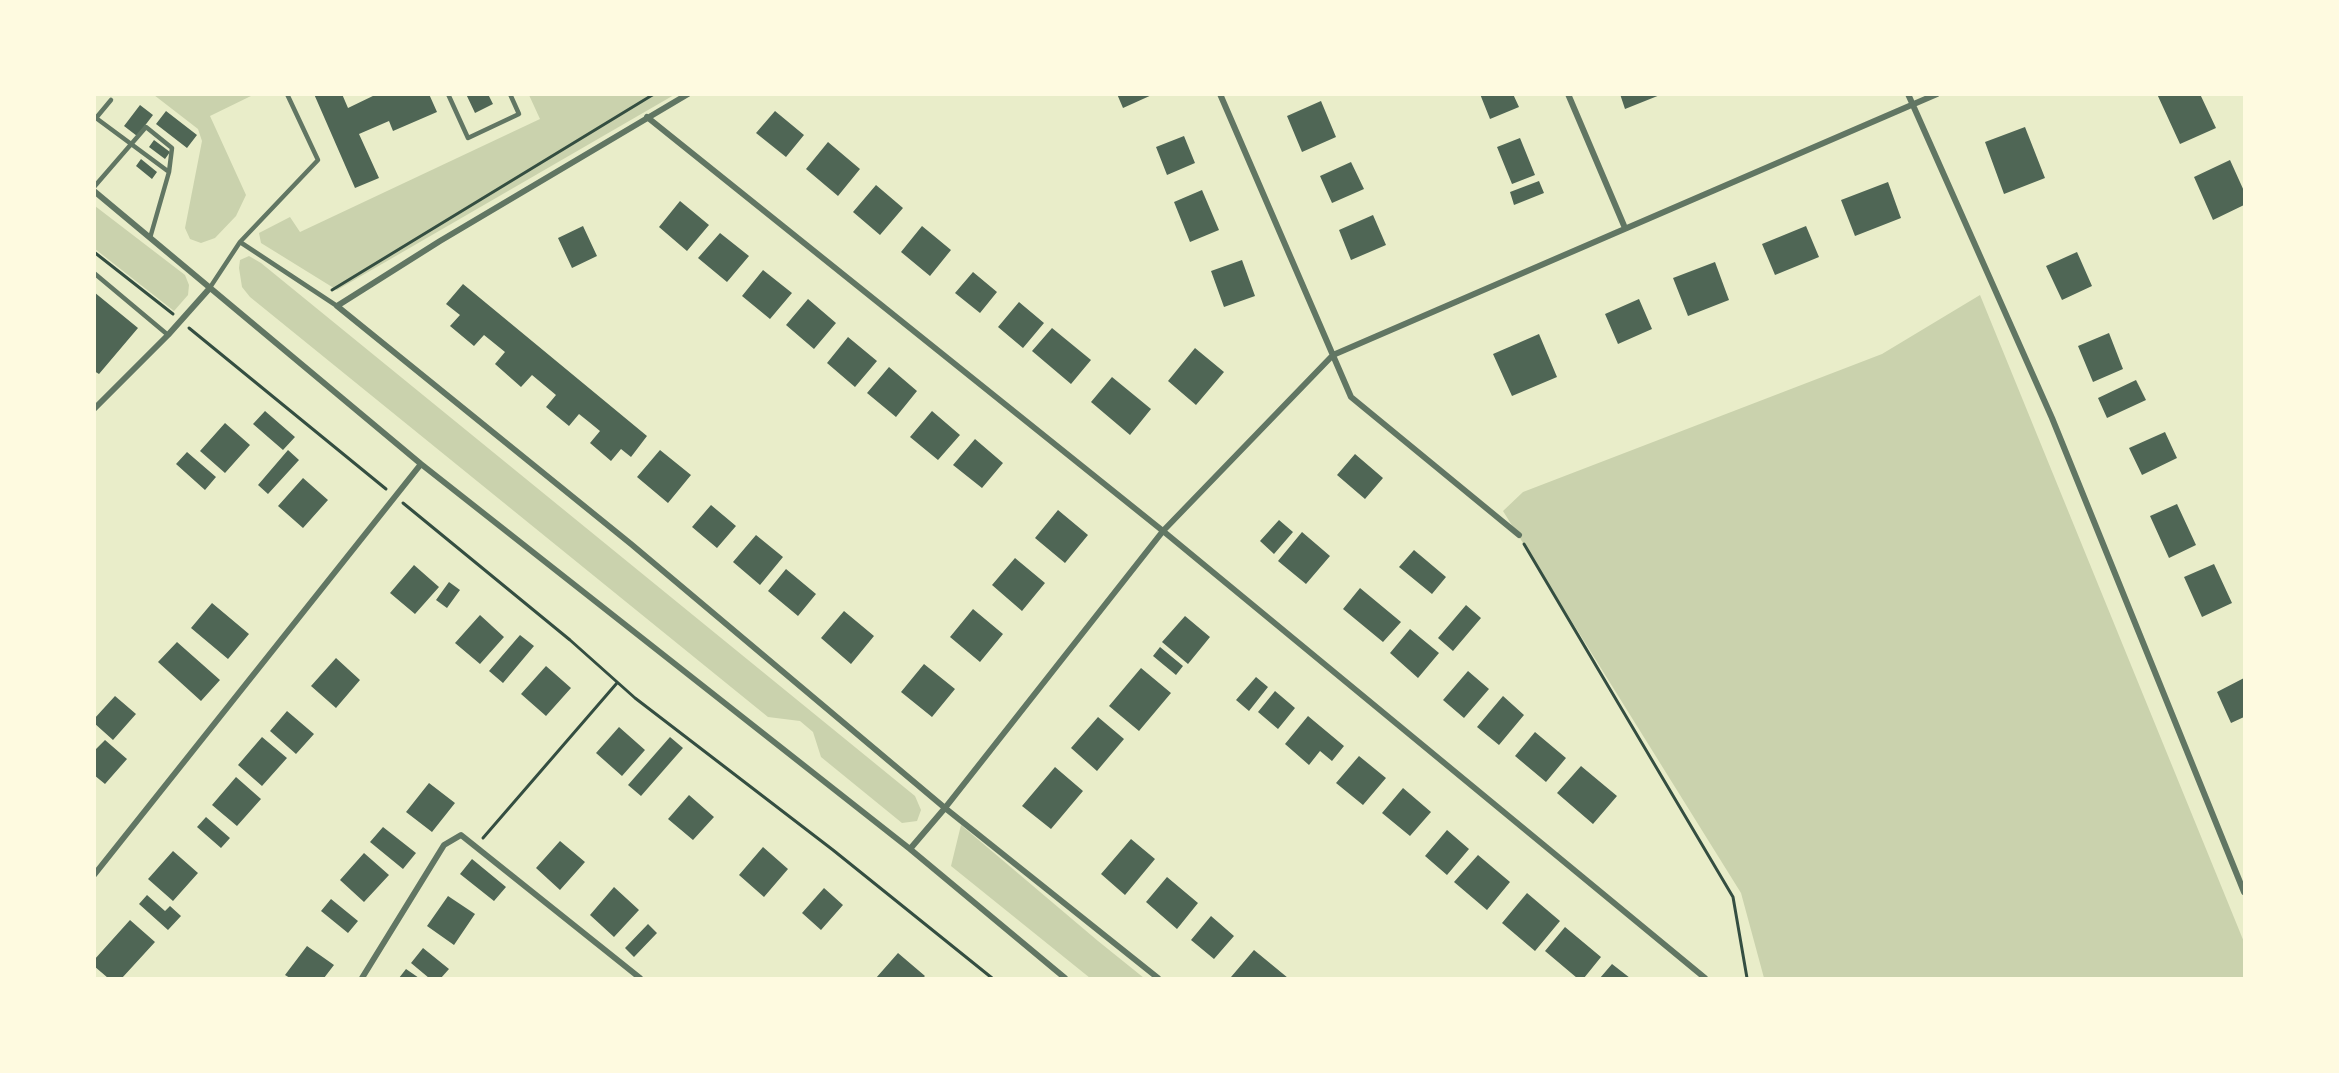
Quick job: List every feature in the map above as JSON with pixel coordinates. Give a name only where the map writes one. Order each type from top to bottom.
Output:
[{"type":"street","points":[[688,94],[440,241],[337,306],[631,544],[945,808],[1158,978]]},
{"type":"street","points":[[1220,94],[1351,397],[1519,534]]},
{"type":"street","points":[[1568,94],[1625,228]]},
{"type":"street","points":[[1908,94],[2052,418],[2244,892]]},
{"type":"street","points":[[910,849],[945,808],[1163,531],[1333,355],[1937,94]]},
{"type":"street","points":[[647,117],[1163,531],[1705,978]]},
{"type":"street","points":[[94,189],[209,289],[421,464],[910,849],[1065,978]]},
{"type":"street","points":[[94,409],[168,335],[209,289]]},
{"type":"street","points":[[94,875],[421,464]]},
{"type":"street","points":[[362,978],[444,845],[462,835],[640,978]]},
{"type":"lane","points":[[448,94],[468,138],[519,114],[510,94]]},
{"type":"lane","points":[[209,289],[240,242],[318,160],[288,95]]},
{"type":"lane","points":[[111,100],[96,118],[169,172]]},
{"type":"lane","points":[[94,189],[146,127],[172,148],[169,172],[150,238]]},
{"type":"lane","points":[[240,242],[337,306]]},
{"type":"lane","points":[[94,273],[168,335]]},
{"type":"path","points":[[323,296],[654,94]]},
{"type":"path","points":[[94,252],[570,640],[635,698],[833,850],[992,978]]},
{"type":"path","points":[[1519,534],[1733,897],[1747,978]]},
{"type":"path","points":[[476,846],[617,683]]},
{"type":"green space","points":[[154,95],[253,95],[210,116],[246,195],[236,216],[215,238],[201,243],[190,239],[185,228],[202,141],[198,129]]},
{"type":"green space","points":[[529,95],[674,95],[337,290],[261,243],[259,233],[290,217],[300,232],[540,119]]},
{"type":"green space","points":[[95,206],[185,275],[189,285],[188,295],[174,311],[95,249]]},
{"type":"green space","points":[[249,256],[261,263],[915,796],[921,810],[917,821],[902,823],[821,757],[813,732],[800,721],[768,717],[250,297],[242,287],[239,268],[240,260]]},
{"type":"green space","points":[[1980,295],[2244,942],[2244,978],[1764,978],[1741,893],[1503,511],[1523,492],[1882,354]]},
{"type":"green space","points":[[961,825],[1144,978],[1090,978],[951,866]]},
{"type":"building","points":[[314,94],[342,94],[348,108],[377,94],[429,94],[437,112],[393,131],[389,121],[359,134],[379,178],[355,188]]},
{"type":"building","points":[[466,94],[488,94],[493,104],[475,113]]},
{"type":"building","points":[[1117,94],[1154,94],[1123,108]]},
{"type":"building","points":[[1480,94],[1513,94],[1519,107],[1490,119]]},
{"type":"building","points":[[1620,94],[1660,94],[1660,95],[1625,109]]},
{"type":"building","points":[[2157,94],[2200,94],[2216,128],[2180,144]]},
{"type":"building","points":[[1321,101],[1336,137],[1302,152],[1287,116]]},
{"type":"building","points":[[140,105],[153,115],[137,136],[124,126]]},
{"type":"building","points":[[166,111],[197,135],[187,148],[156,124]]},
{"type":"building","points":[[775,111],[804,135],[786,157],[756,133]]},
{"type":"building","points":[[2025,127],[2045,178],[2004,194],[1985,142]]},
{"type":"building","points":[[1184,136],[1195,163],[1167,175],[1156,147]]},
{"type":"building","points":[[1520,138],[1535,175],[1512,184],[1497,147]]},
{"type":"building","points":[[154,140],[170,152],[165,159],[149,147]]},
{"type":"building","points":[[828,142],[860,169],[838,196],[806,169]]},
{"type":"building","points":[[141,159],[157,172],[152,179],[136,166]]},
{"type":"building","points":[[2230,160],[2244,191],[2244,205],[2213,220],[2194,177]]},
{"type":"building","points":[[1351,162],[1364,189],[1332,203],[1320,176]]},
{"type":"building","points":[[1539,181],[1544,193],[1514,205],[1510,192]]},
{"type":"building","points":[[1888,182],[1901,218],[1855,236],[1841,200]]},
{"type":"building","points":[[876,185],[903,208],[880,235],[853,212]]},
{"type":"building","points":[[1202,190],[1219,230],[1190,242],[1174,202]]},
{"type":"building","points":[[680,201],[709,225],[687,251],[659,227]]},
{"type":"building","points":[[1373,215],[1386,245],[1351,260],[1339,230]]},
{"type":"building","points":[[583,226],[597,256],[572,268],[558,238]]},
{"type":"building","points":[[922,226],[951,250],[930,276],[901,252]]},
{"type":"building","points":[[1806,226],[1819,257],[1775,275],[1762,244]]},
{"type":"building","points":[[720,233],[749,256],[727,282],[698,258]]},
{"type":"building","points":[[2077,252],[2092,286],[2062,300],[2046,266]]},
{"type":"building","points":[[1242,260],[1255,296],[1224,307],[1211,271]]},
{"type":"building","points":[[1715,262],[1729,300],[1688,316],[1673,278]]},
{"type":"building","points":[[763,270],[792,293],[770,319],[742,296]]},
{"type":"building","points":[[973,272],[997,292],[980,313],[955,293]]},
{"type":"building","points":[[463,284],[647,436],[631,457],[621,449],[611,461],[590,443],[600,431],[579,414],[569,426],[546,407],[556,395],[532,375],[521,387],[495,364],[505,352],[484,335],[474,346],[450,326],[460,315],[446,304]]},
{"type":"building","points":[[94,292],[138,328],[99,374],[94,371]]},
{"type":"building","points":[[808,299],[836,323],[814,349],[786,325]]},
{"type":"building","points":[[1639,299],[1652,329],[1618,344],[1605,314]]},
{"type":"building","points":[[1019,302],[1044,323],[1023,348],[998,327]]},
{"type":"building","points":[[1052,328],[1091,360],[1071,384],[1032,351]]},
{"type":"building","points":[[2109,333],[2123,369],[2093,382],[2078,346]]},
{"type":"building","points":[[1539,334],[1557,377],[1512,396],[1493,354]]},
{"type":"building","points":[[848,337],[877,361],[855,387],[827,363]]},
{"type":"building","points":[[1195,348],[1224,372],[1196,405],[1168,381]]},
{"type":"building","points":[[889,367],[917,391],[896,417],[867,393]]},
{"type":"building","points":[[1112,377],[1151,409],[1130,435],[1091,402]]},
{"type":"building","points":[[2136,380],[2146,400],[2107,418],[2098,398]]},
{"type":"building","points":[[265,411],[295,437],[283,450],[253,424]]},
{"type":"building","points":[[932,411],[960,435],[938,460],[910,437]]},
{"type":"building","points":[[225,423],[250,445],[225,473],[200,451]]},
{"type":"building","points":[[2165,432],[2177,458],[2142,475],[2129,448]]},
{"type":"building","points":[[975,439],[1003,463],[982,488],[953,465]]},
{"type":"building","points":[[288,450],[299,460],[268,494],[258,485]]},
{"type":"building","points":[[660,450],[691,475],[668,503],[637,477]]},
{"type":"building","points":[[187,452],[216,477],[205,490],[176,464]]},
{"type":"building","points":[[1355,454],[1383,478],[1365,499],[1337,475]]},
{"type":"building","points":[[303,478],[328,500],[303,528],[278,506]]},
{"type":"building","points":[[2177,504],[2196,545],[2169,558],[2150,516]]},
{"type":"building","points":[[711,505],[736,526],[717,548],[692,527]]},
{"type":"building","points":[[1058,510],[1088,535],[1065,563],[1035,538]]},
{"type":"building","points":[[1279,520],[1293,532],[1274,554],[1260,541]]},
{"type":"building","points":[[1302,532],[1330,556],[1306,584],[1278,561]]},
{"type":"building","points":[[756,535],[783,557],[760,585],[733,562]]},
{"type":"building","points":[[1414,550],[1446,577],[1432,594],[1399,567]]},
{"type":"building","points":[[1015,558],[1045,583],[1022,611],[992,585]]},
{"type":"building","points":[[2214,564],[2232,603],[2202,617],[2184,577]]},
{"type":"building","points":[[414,565],[439,587],[415,614],[390,593]]},
{"type":"building","points":[[786,569],[816,594],[798,616],[768,591]]},
{"type":"building","points":[[449,582],[460,590],[447,608],[436,600]]},
{"type":"building","points":[[1360,588],[1401,622],[1383,642],[1343,609]]},
{"type":"building","points":[[212,603],[249,634],[228,659],[191,628]]},
{"type":"building","points":[[1466,605],[1481,618],[1453,651],[1438,638]]},
{"type":"building","points":[[973,609],[1003,634],[980,662],[950,637]]},
{"type":"building","points":[[844,611],[874,636],[851,664],[821,638]]},
{"type":"building","points":[[480,615],[504,637],[480,664],[455,643]]},
{"type":"building","points":[[1185,616],[1210,637],[1188,664],[1162,642]]},
{"type":"building","points":[[1410,629],[1439,653],[1418,678],[1390,653]]},
{"type":"building","points":[[520,635],[534,646],[503,683],[489,671]]},
{"type":"building","points":[[177,642],[220,680],[201,701],[158,662]]},
{"type":"building","points":[[1160,647],[1183,666],[1176,675],[1153,656]]},
{"type":"building","points":[[336,658],[360,680],[336,708],[311,686]]},
{"type":"building","points":[[924,664],[955,689],[932,717],[901,692]]},
{"type":"building","points":[[546,666],[571,688],[546,716],[521,694]]},
{"type":"building","points":[[1141,668],[1171,693],[1139,731],[1109,706]]},
{"type":"building","points":[[1468,671],[1489,689],[1464,718],[1443,700]]},
{"type":"building","points":[[1256,677],[1268,687],[1249,711],[1236,700]]},
{"type":"building","points":[[2244,678],[2244,717],[2231,723],[2217,692]]},
{"type":"building","points":[[1275,691],[1295,708],[1278,729],[1258,712]]},
{"type":"building","points":[[115,696],[136,714],[113,740],[94,723],[94,719]]},
{"type":"building","points":[[1503,696],[1524,715],[1499,745],[1477,727]]},
{"type":"building","points":[[287,711],[314,734],[296,754],[270,731]]},
{"type":"building","points":[[1308,716],[1344,746],[1332,761],[1320,751],[1309,765],[1285,744]]},
{"type":"building","points":[[1098,717],[1124,739],[1097,771],[1071,748]]},
{"type":"building","points":[[619,727],[645,750],[622,776],[596,753]]},
{"type":"building","points":[[1535,732],[1566,758],[1546,782],[1515,756]]},
{"type":"building","points":[[262,737],[287,758],[262,786],[238,765]]},
{"type":"building","points":[[670,737],[683,748],[641,796],[628,785]]},
{"type":"building","points":[[105,740],[127,759],[105,784],[94,775],[94,751]]},
{"type":"building","points":[[1359,756],[1386,778],[1363,805],[1336,783]]},
{"type":"building","points":[[1581,766],[1617,796],[1593,824],[1557,793]]},
{"type":"building","points":[[1055,767],[1083,791],[1051,829],[1022,806]]},
{"type":"building","points":[[236,777],[261,799],[237,826],[212,805]]},
{"type":"building","points":[[429,783],[455,803],[432,832],[406,812]]},
{"type":"building","points":[[1403,788],[1431,812],[1410,836],[1382,813]]},
{"type":"building","points":[[689,795],[714,817],[693,840],[668,819]]},
{"type":"building","points":[[206,817],[230,838],[221,848],[197,827]]},
{"type":"building","points":[[383,827],[416,853],[403,869],[370,842]]},
{"type":"building","points":[[1447,830],[1469,849],[1447,875],[1425,856]]},
{"type":"building","points":[[1131,839],[1155,859],[1125,895],[1101,874]]},
{"type":"building","points":[[560,841],[585,862],[560,890],[536,868]]},
{"type":"building","points":[[763,847],[788,869],[764,897],[739,875]]},
{"type":"building","points":[[173,851],[198,873],[173,901],[148,879]]},
{"type":"building","points":[[364,853],[389,875],[364,902],[340,880]]},
{"type":"building","points":[[1478,855],[1510,882],[1487,910],[1454,882]]},
{"type":"building","points":[[472,859],[506,887],[494,901],[460,874]]},
{"type":"building","points":[[1167,877],[1198,903],[1177,929],[1146,902]]},
{"type":"building","points":[[614,887],[639,910],[614,937],[590,915]]},
{"type":"building","points":[[824,888],[843,905],[821,930],[802,913]]},
{"type":"building","points":[[1527,893],[1560,921],[1535,951],[1502,923]]},
{"type":"building","points":[[147,895],[165,911],[170,906],[181,916],[168,930],[139,904]]},
{"type":"building","points":[[448,896],[475,914],[454,945],[427,926]]},
{"type":"building","points":[[331,899],[358,921],[348,933],[321,911]]},
{"type":"building","points":[[1211,916],[1234,936],[1214,959],[1191,940]]},
{"type":"building","points":[[130,920],[155,942],[122,978],[108,978],[94,966],[94,960]]},
{"type":"building","points":[[648,924],[657,933],[634,957],[625,948]]},
{"type":"building","points":[[1565,927],[1601,957],[1584,978],[1577,978],[1545,951]]},
{"type":"building","points":[[307,946],[334,965],[324,978],[290,978],[285,975]]},
{"type":"building","points":[[423,948],[449,969],[441,978],[429,978],[411,963]]},
{"type":"building","points":[[1254,950],[1288,978],[1231,977]]},
{"type":"building","points":[[898,953],[925,976],[923,978],[876,978]]},
{"type":"building","points":[[1612,964],[1630,978],[1600,978]]},
{"type":"building","points":[[406,969],[419,978],[399,978]]}]
